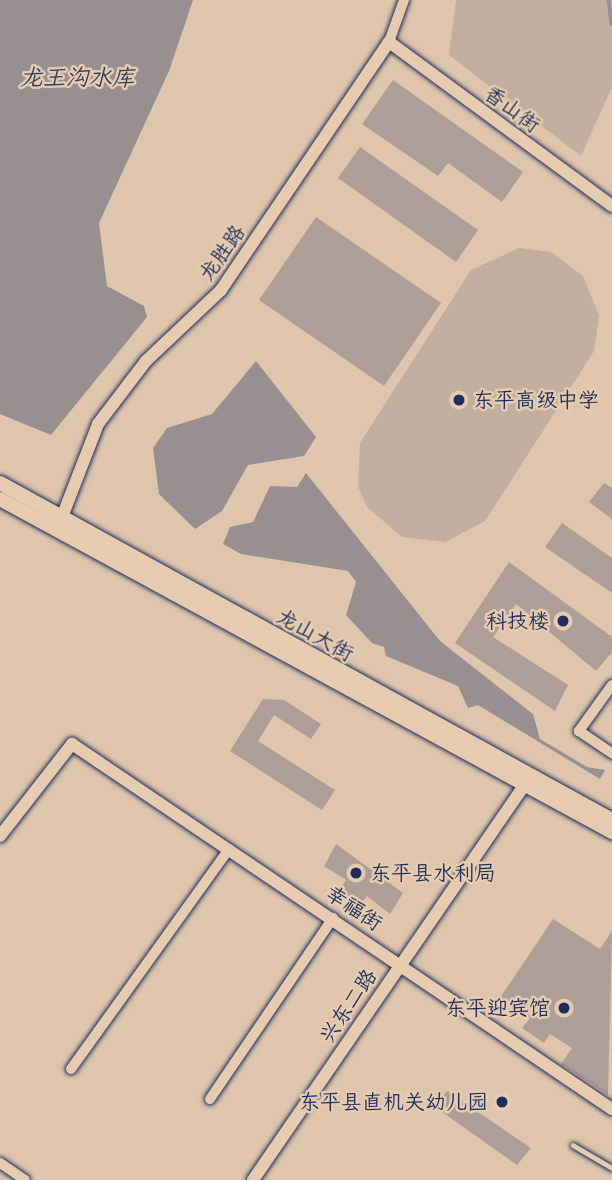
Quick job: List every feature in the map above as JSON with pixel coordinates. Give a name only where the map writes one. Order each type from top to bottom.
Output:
[{"type":"main road","name":"龙山大街","points":[[0,483],[612,820]]},
{"type":"main road","name":"龙山大街","points":[[0,499],[612,832]]},
{"type":"street","name":"龙胜路","points":[[62,517],[98,424],[146,361],[221,290],[389,43],[404,0]]},
{"type":"street","name":"香山街","points":[[389,43],[612,206]]},
{"type":"street","points":[[612,685],[579,731],[612,753]]},
{"type":"street","name":"幸福街","points":[[0,836],[72,744],[401,963],[612,1109]]},
{"type":"street","name":"兴东二路","points":[[253,1180],[524,785]]},
{"type":"street","points":[[71,1069],[229,849]]},
{"type":"street","points":[[210,1099],[333,918]]},
{"type":"street","points":[[0,1163],[25,1180]]},
{"type":"lane","points":[[573,1145],[612,1168]]},
{"type":"shaded area","points":[[456,0],[612,0],[612,87],[581,156],[449,55]]},
{"type":"shaded area","points":[[519,248],[551,252],[583,276],[599,316],[594,351],[485,521],[445,542],[402,537],[367,507],[358,487],[360,443],[471,270]]},
{"type":"water","name":"龙王沟水库","points":[[0,0],[193,0],[169,71],[99,223],[107,286],[144,306],[147,317],[51,435],[0,414]]},
{"type":"water","points":[[256,361],[316,437],[304,456],[248,465],[222,511],[195,529],[159,494],[153,448],[167,428],[212,414]]},
{"type":"water","points":[[306,473],[440,641],[533,714],[540,739],[587,767],[605,770],[600,779],[478,705],[468,708],[458,686],[386,656],[384,647],[372,643],[346,615],[356,582],[348,571],[241,554],[223,544],[230,527],[253,522],[270,486],[297,487]]},
{"type":"building","points":[[393,80],[523,172],[502,202],[448,163],[438,176],[362,124]]},
{"type":"building","points":[[360,147],[478,230],[456,262],[338,178]]},
{"type":"building","points":[[316,217],[441,303],[384,386],[259,300]]},
{"type":"building","points":[[604,483],[612,488],[612,519],[589,502]]},
{"type":"building","points":[[562,523],[612,558],[612,593],[545,547]]},
{"type":"building","name":"科技楼","points":[[509,562],[612,637],[612,652],[596,671],[516,604],[493,637],[568,685],[555,711],[455,643]]},
{"type":"building","points":[[263,699],[284,700],[321,724],[311,739],[274,715],[258,741],[335,790],[322,810],[230,751]]},
{"type":"building","name":"东平县水利局","points":[[336,844],[403,893],[390,914],[367,896],[358,908],[338,891],[346,880],[324,866]]},
{"type":"building","name":"东平迎宾馆","points":[[553,919],[600,949],[612,931],[608,1095],[561,1064],[572,1048],[550,1034],[544,1043],[522,1028],[530,1018],[500,998]]},
{"type":"building","points":[[447,1091],[531,1148],[517,1165],[435,1107]]},
{"type":"waterway","points":[[609,0],[612,24]]},
{"type":"place","name":"东平高级中学","points":[[459,400]]},
{"type":"place","name":"科技楼","points":[[563,621]]},
{"type":"place","name":"东平县水利局","points":[[356,873]]},
{"type":"place","name":"东平迎宾馆","points":[[564,1008]]},
{"type":"place","name":"东平县直机关幼儿园","points":[[502,1102]]}]
